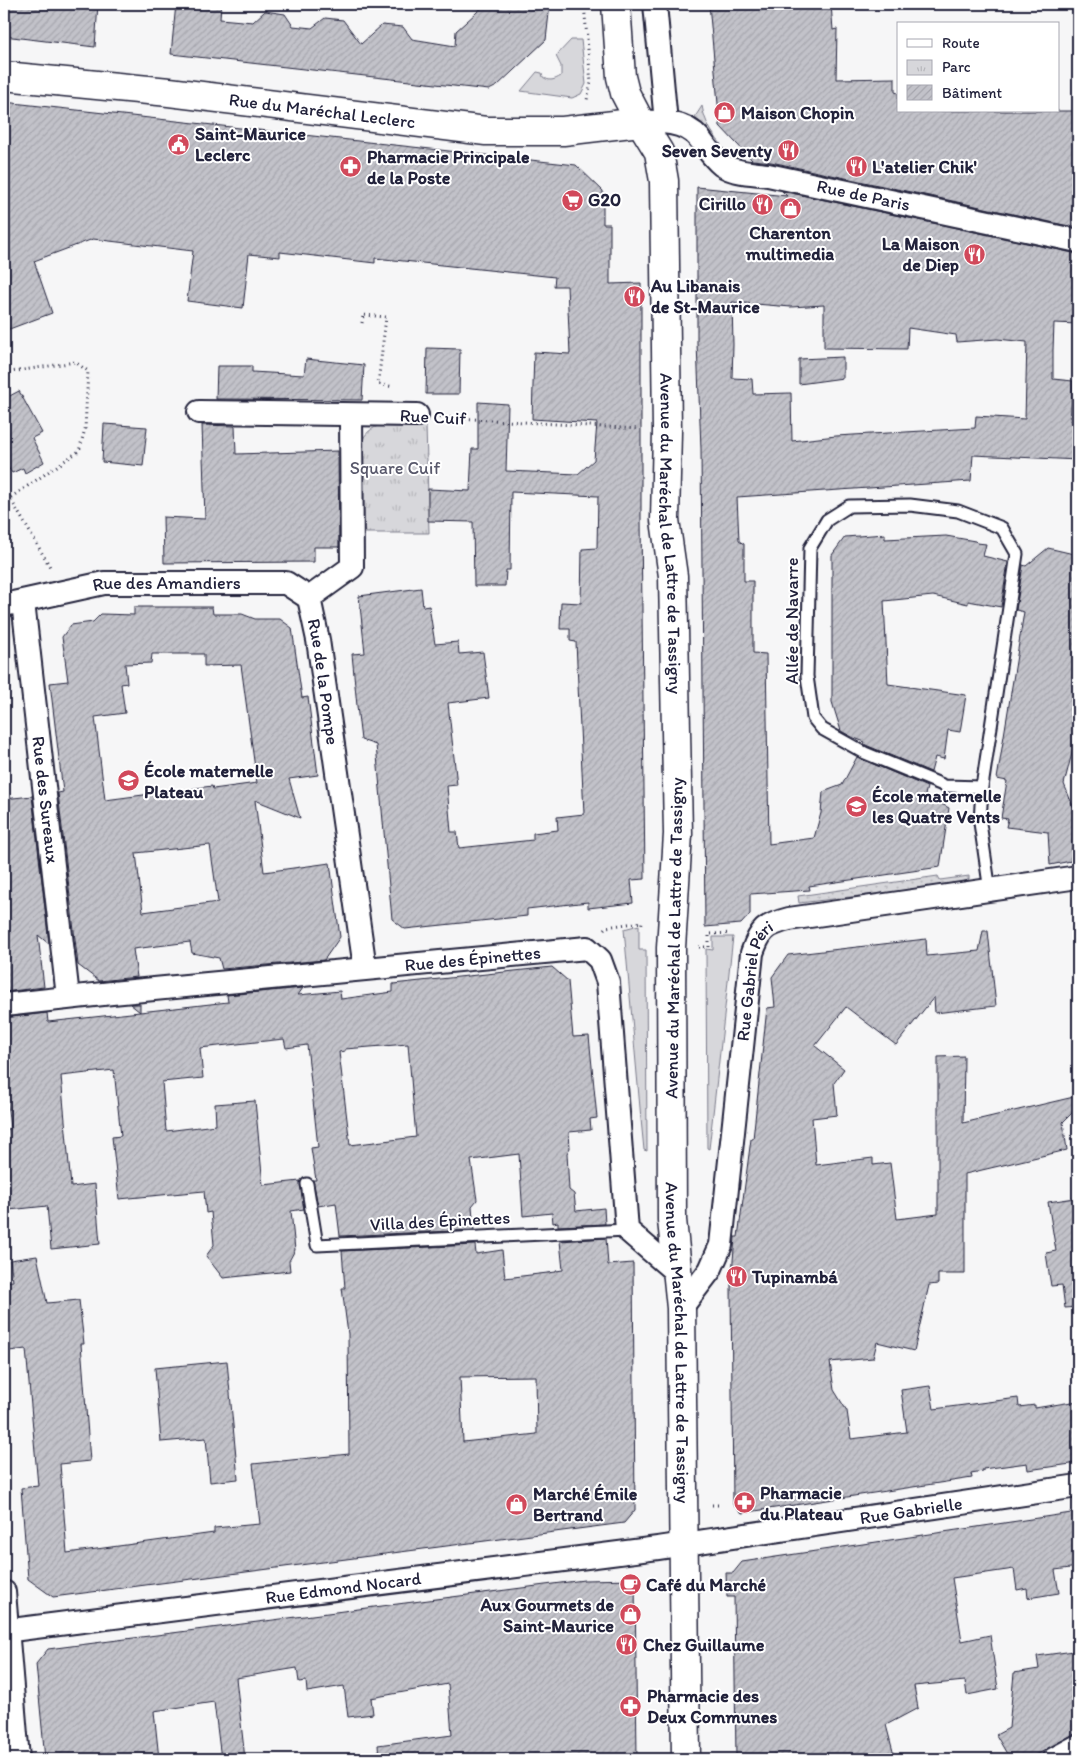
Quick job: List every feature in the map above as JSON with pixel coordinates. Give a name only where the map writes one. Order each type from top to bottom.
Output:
[{"type":"main road","name":"Avenue du Maréchal de Lattre de Tassigny","points":[[616,4],[621,77],[625,93],[652,122],[664,181],[667,431],[665,520],[673,576],[678,834],[671,948],[672,1220],[681,1308],[686,1759]]},
{"type":"main road","name":"Rue du Maréchal Leclerc","points":[[4,76],[178,93],[486,130],[563,131],[652,122]]},
{"type":"street","points":[[652,122],[665,112],[655,4]]},
{"type":"street","name":"Rue de Paris","points":[[652,122],[686,129],[697,135],[721,164],[730,168],[1078,242]]},
{"type":"street","name":"Rue Cuif","points":[[199,412],[417,415]]},
{"type":"street","name":"Rue de la Pompe","points":[[351,415],[352,567],[309,598],[318,640],[366,968]]},
{"type":"street","name":"Rue des Amandiers","points":[[13,603],[56,592],[104,583],[286,583],[309,598]]},
{"type":"street","name":"Rue des Sureaux","points":[[13,603],[68,997]]},
{"type":"street","name":"Rue Gabriel Péri","points":[[681,1308],[710,1270],[721,1245],[752,953],[764,929],[776,922],[789,919],[1078,878]]},
{"type":"street","name":"Rue des Épinettes","points":[[4,1005],[68,997],[587,948],[600,960],[608,982],[627,1230]]},
{"type":"street","points":[[627,1230],[677,1273]]},
{"type":"street","name":"Rue Gabrielle","points":[[684,1544],[1078,1486]]},
{"type":"street","name":"Rue Edmond Nocard","points":[[6,1630],[684,1544]]},
{"type":"street","points":[[4,1592],[18,1759]]},
{"type":"street","points":[[1054,1759],[1078,1746]]},
{"type":"lane","name":"Allée de Navarre","points":[[982,787],[945,786],[866,753],[822,729],[813,718],[807,676],[810,548],[827,520],[849,506],[910,505],[958,511],[1002,528],[1017,554],[982,787],[980,823],[990,891]]},
{"type":"lane","name":"Villa des Épinettes","points":[[307,1184],[317,1245],[627,1230]]},
{"type":"path","points":[[584,4],[591,82],[586,104]]},
{"type":"path","points":[[362,323],[363,315],[386,317],[378,384],[394,386],[393,394]]},
{"type":"path","points":[[4,373],[75,362],[88,371],[85,430],[79,451],[10,498],[50,564],[56,592]]},
{"type":"path","name":"Rue Cuif","points":[[417,415],[667,431]]},
{"type":"path","points":[[626,924],[642,922],[642,930]]},
{"type":"path","points":[[709,947],[709,934],[734,933]]},
{"type":"green space","points":[[571,40],[581,40],[586,84],[581,94],[572,98],[521,91],[537,72],[542,73],[545,79],[550,80],[561,76],[561,66],[556,56]]},
{"type":"green space","points":[[702,106],[709,126],[721,144],[717,148],[695,117]]},
{"type":"green space","name":"Square Cuif","points":[[383,425],[426,426],[429,533],[364,533],[363,439],[372,429]]},
{"type":"green space","points":[[938,876],[940,880],[969,876],[969,879],[961,884],[799,903],[798,896]]},
{"type":"green space","points":[[639,925],[639,950],[646,950],[647,1151],[644,1150],[624,929]]},
{"type":"green space","points":[[713,937],[733,937],[709,1149],[707,1148],[706,949],[713,950]]},
{"type":"building","points":[[4,4],[98,4],[95,47],[4,36]]},
{"type":"building","points":[[176,4],[221,4],[220,19],[253,22],[265,11],[285,14],[293,26],[312,28],[325,18],[343,20],[361,44],[382,25],[403,27],[412,39],[455,46],[456,31],[486,4],[550,4],[546,40],[497,86],[489,90],[171,54]]},
{"type":"building","points":[[709,4],[831,4],[833,30],[837,29],[836,79],[895,78],[897,112],[1078,111],[1075,192],[1078,192],[1078,228],[771,162],[752,160],[720,126]]},
{"type":"building","points":[[4,102],[576,165],[603,191],[603,224],[610,224],[610,284],[641,283],[641,520],[645,879],[631,880],[633,903],[588,908],[588,902],[527,909],[527,916],[405,929],[392,919],[376,745],[361,740],[357,706],[352,654],[365,653],[359,596],[421,588],[423,607],[429,606],[435,644],[458,642],[459,654],[483,652],[489,698],[448,703],[457,785],[447,786],[451,832],[457,832],[459,848],[533,840],[533,833],[558,830],[557,817],[584,814],[576,642],[570,641],[570,629],[560,629],[561,602],[581,603],[582,549],[597,548],[598,496],[511,492],[510,570],[506,570],[505,586],[474,586],[473,522],[428,521],[428,489],[470,491],[472,449],[478,449],[478,402],[508,404],[506,471],[578,474],[594,460],[597,423],[532,419],[534,352],[570,354],[567,286],[554,286],[555,277],[375,258],[375,263],[280,252],[280,257],[249,254],[243,308],[187,301],[193,251],[93,239],[34,261],[52,313],[4,331]]},
{"type":"building","points":[[697,187],[787,196],[782,191],[1078,254],[1078,324],[1054,323],[1053,379],[1073,381],[1070,421],[1078,422],[1078,460],[973,455],[971,481],[737,497],[739,541],[744,544],[744,581],[753,581],[753,653],[766,654],[769,844],[814,838],[821,813],[823,792],[842,785],[857,757],[927,787],[925,795],[949,808],[940,867],[809,886],[810,890],[750,894],[750,914],[741,924],[705,927],[701,449],[697,343]],"holes":[[[732,302],[791,307],[824,305],[824,348],[907,349],[908,328],[956,335],[957,342],[997,339],[1027,342],[1025,419],[976,416],[975,428],[836,436],[792,441],[791,393],[753,394],[752,379],[732,378]]]},
{"type":"building","points":[[427,348],[460,349],[459,394],[426,394]]},
{"type":"building","points":[[843,357],[843,378],[799,384],[799,359]]},
{"type":"building","points":[[306,359],[364,365],[362,400],[216,399],[217,366],[252,366],[252,372],[304,375]]},
{"type":"building","points":[[19,391],[42,433],[32,438],[44,462],[25,473],[23,468],[12,473],[4,462],[4,399]]},
{"type":"building","points":[[104,424],[147,427],[143,466],[102,462]]},
{"type":"building","points":[[202,425],[235,426],[236,454],[338,451],[339,547],[314,547],[314,562],[164,563],[163,517],[205,519]]},
{"type":"building","points":[[885,534],[885,539],[946,536],[975,541],[986,544],[983,556],[1008,562],[1001,607],[968,601],[968,604],[933,596],[884,601],[888,684],[966,695],[960,732],[948,730],[944,759],[935,757],[931,772],[868,746],[864,744],[865,742],[841,731],[832,702],[832,555],[845,537]]},
{"type":"building","points":[[1048,548],[1078,555],[1078,730],[1064,784],[1075,811],[1071,861],[1050,865],[1048,832],[1006,827],[1008,819],[1001,818],[1007,781],[997,779],[1024,612],[1016,610],[1023,565],[1026,566]]},
{"type":"building","points":[[134,607],[212,607],[213,614],[242,614],[255,619],[280,619],[292,628],[302,698],[308,697],[318,775],[289,779],[300,818],[255,800],[264,872],[330,863],[340,937],[324,960],[222,969],[219,958],[192,953],[190,942],[133,949],[137,977],[99,981],[78,965],[58,793],[63,792],[50,683],[68,681],[62,637],[71,625],[93,622],[101,614],[134,615]],"holes":[[[152,654],[204,654],[204,666],[241,665],[257,783],[213,789],[212,786],[105,800],[95,717],[125,713],[121,684],[127,683],[125,664],[151,663]],[[210,845],[218,902],[143,912],[136,853]]]},
{"type":"building","points":[[32,796],[49,944],[38,935],[44,987],[4,992],[4,799]]},
{"type":"building","points":[[983,931],[988,931],[996,1006],[935,1013],[934,997],[896,1045],[846,1007],[815,1046],[844,1069],[834,1083],[837,1115],[812,1118],[816,1165],[873,1158],[873,1165],[890,1163],[897,1219],[938,1214],[938,1057],[964,1056],[963,1123],[1078,1096],[1078,1107],[1063,1122],[1067,1150],[965,1174],[965,1274],[938,1274],[938,1284],[929,1285],[914,1351],[877,1342],[873,1358],[830,1362],[834,1390],[847,1411],[851,1439],[907,1432],[901,1390],[930,1386],[934,1409],[1018,1398],[1019,1407],[1035,1405],[1035,1408],[1078,1401],[1078,1463],[1028,1470],[1027,1463],[983,1469],[983,1471],[971,1473],[972,1478],[742,1513],[733,1505],[731,1285],[735,1237],[738,1237],[751,1139],[753,1139],[767,1008],[775,1007],[772,977],[788,955],[926,939],[927,956],[979,951]]},
{"type":"building","points":[[552,967],[568,981],[573,1037],[589,1036],[597,1118],[590,1119],[591,1130],[569,1132],[570,1148],[567,1153],[569,1190],[574,1194],[576,1211],[604,1208],[605,1224],[558,1226],[558,1222],[553,1223],[552,1213],[523,1216],[519,1154],[471,1160],[477,1200],[472,1206],[474,1230],[340,1236],[336,1203],[318,1206],[313,1180],[316,1180],[311,1148],[318,1147],[307,1045],[286,1048],[284,1039],[200,1048],[203,1078],[162,1082],[166,1131],[216,1125],[215,1104],[255,1101],[263,1185],[300,1181],[304,1209],[291,1211],[295,1250],[289,1261],[290,1271],[223,1278],[206,1256],[214,1245],[211,1212],[206,1213],[204,1191],[119,1199],[112,1137],[121,1136],[114,1070],[61,1076],[71,1187],[95,1184],[100,1244],[51,1249],[47,1206],[9,1210],[4,1150],[4,1129],[10,1129],[4,1071],[4,1018],[47,1013],[48,1022],[228,1002],[227,995],[303,988],[298,995],[340,991],[341,999],[393,992],[393,984]],"holes":[[[408,1044],[416,1137],[350,1145],[339,1052],[345,1051],[345,1049]]]},
{"type":"building","points":[[130,1004],[140,1004],[140,1012]]},
{"type":"building","points":[[1075,1198],[1078,1221],[1078,1307],[1065,1308],[1062,1285],[1051,1286],[1046,1253],[1056,1251],[1048,1202]]},
{"type":"building","points":[[606,1238],[608,1265],[633,1263],[635,1510],[624,1523],[53,1597],[28,1579],[21,1488],[38,1486],[26,1349],[9,1351],[4,1282],[13,1281],[10,1260],[37,1256],[47,1303],[79,1300],[84,1344],[81,1344],[90,1461],[60,1464],[67,1553],[214,1533],[214,1528],[260,1524],[253,1464],[349,1454],[348,1334],[342,1288],[345,1288],[342,1251],[475,1245],[476,1254],[502,1250],[505,1278],[563,1270],[560,1241]],"holes":[[[536,1376],[537,1434],[463,1442],[460,1377]]]},
{"type":"building","points":[[227,1361],[238,1479],[210,1482],[206,1438],[161,1442],[155,1368]]},
{"type":"building","points":[[1078,1512],[1078,1567],[1055,1570],[1059,1593],[1028,1598],[1027,1588],[1017,1590],[1014,1569],[952,1578],[962,1641],[990,1635],[998,1689],[967,1695],[965,1681],[914,1686],[918,1708],[886,1725],[895,1759],[736,1759],[734,1597],[727,1597],[726,1573],[733,1573],[742,1562]]},
{"type":"building","points":[[635,1579],[637,1759],[379,1759],[378,1745],[452,1735],[448,1684],[371,1698],[373,1714],[348,1717],[344,1686],[307,1692],[306,1681],[299,1682],[297,1668],[236,1678],[245,1759],[221,1759],[214,1702],[154,1711],[159,1759],[45,1759],[36,1664],[48,1649],[584,1580]]},
{"type":"building","points":[[1074,1651],[1076,1665],[1078,1665],[1078,1732],[1029,1759],[1010,1759],[996,1735],[1009,1728],[1014,1673],[1039,1669],[1037,1656]]},
{"type":"place","name":"Maison Chopin","points":[[725,113]]},
{"type":"place","name":"Saint-Maurice Leclerc","points":[[179,144]]},
{"type":"place","name":"Seven Seventy","points":[[788,151]]},
{"type":"place","name":"Pharmacie Principale de la Poste","points":[[351,167]]},
{"type":"place","name":"L'atelier Chik'","points":[[856,167]]},
{"type":"place","name":"G20","points":[[572,200]]},
{"type":"place","name":"Cirillo","points":[[762,204]]},
{"type":"place","name":"Charenton multimedia","points":[[790,208]]},
{"type":"place","name":"La Maison de Diep","points":[[975,254]]},
{"type":"place","name":"Au Libanais de St-Maurice","points":[[635,296]]},
{"type":"place","name":"École maternelle Plateau","points":[[128,781]]},
{"type":"place","name":"École maternelle les Quatre Vents","points":[[856,806]]},
{"type":"place","name":"Tupinambá","points":[[736,1277]]},
{"type":"place","name":"Pharmacie du Plateau","points":[[744,1503]]},
{"type":"place","name":"Marché Émile Bertrand","points":[[517,1504]]},
{"type":"place","name":"Café du Marché","points":[[630,1585]]},
{"type":"place","name":"Aux Gourmets de Saint-Maurice","points":[[630,1615]]},
{"type":"place","name":"Chez Guillaume","points":[[627,1645]]},
{"type":"place","name":"Pharmacie des Deux Communes","points":[[631,1706]]}]
